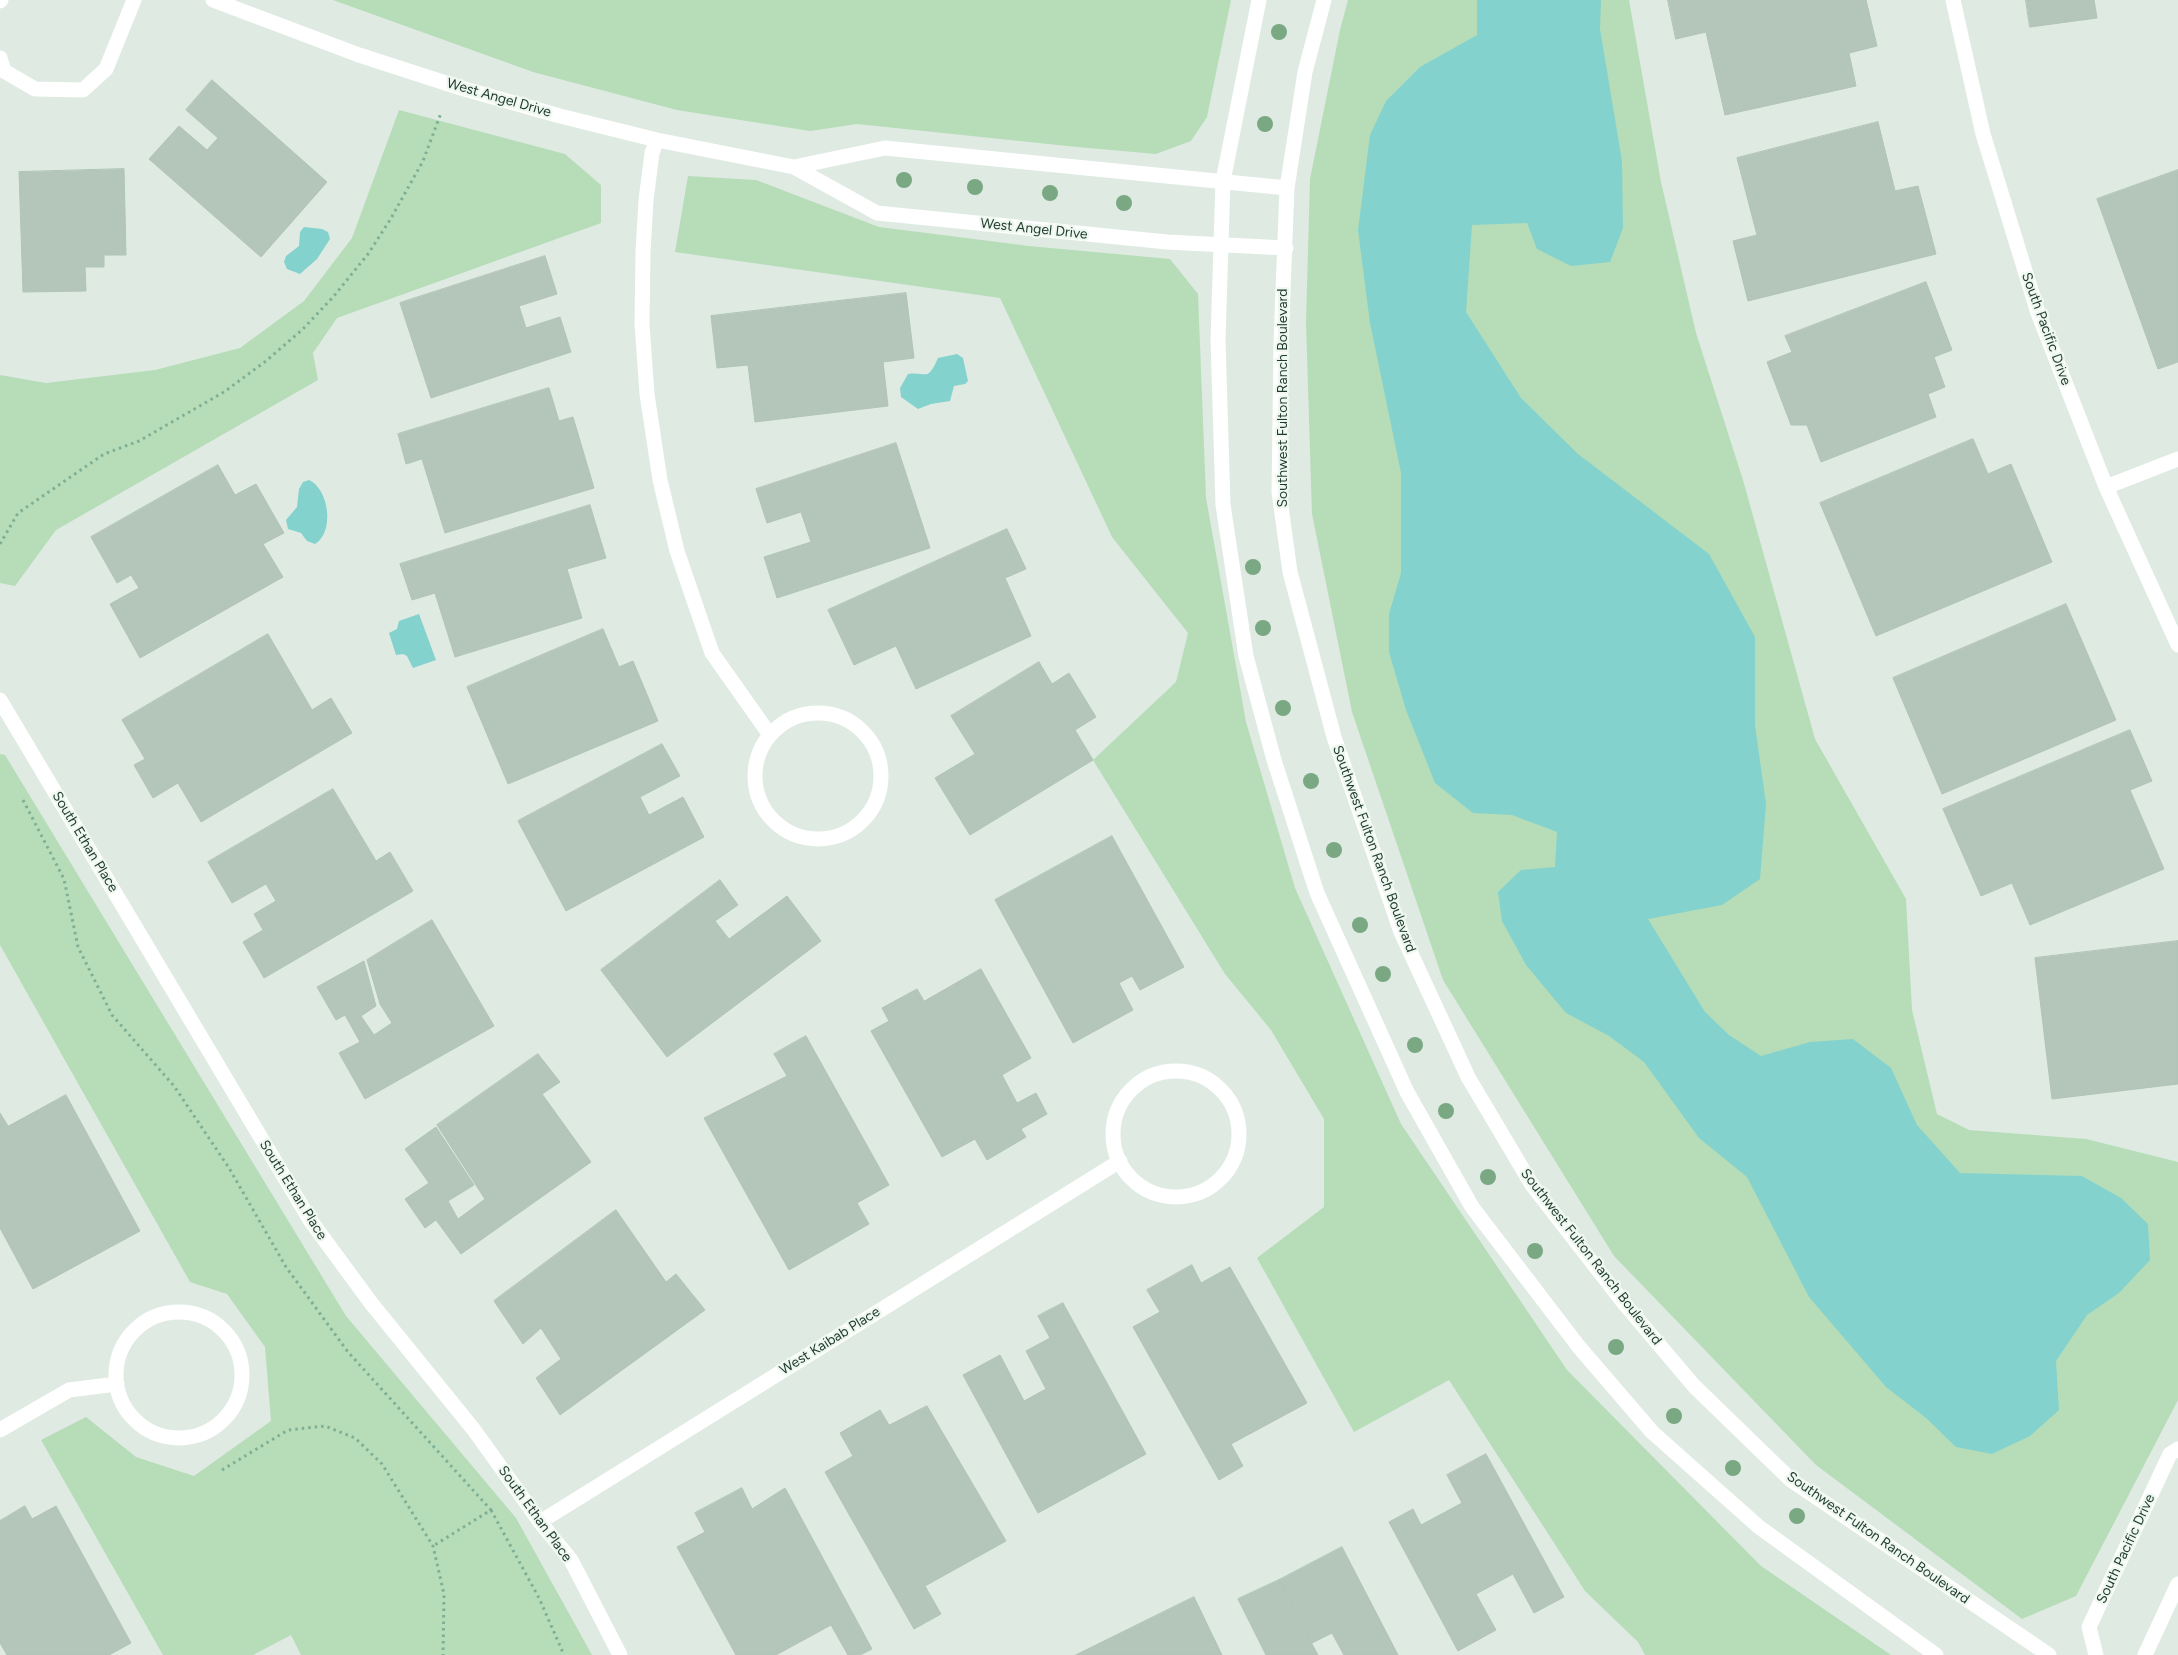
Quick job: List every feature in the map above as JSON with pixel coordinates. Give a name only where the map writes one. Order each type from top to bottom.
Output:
[{"type":"street","points":[[0,58],[4,71],[35,89],[83,90],[106,69],[134,0]]},
{"type":"street","name":"West Angel Drive","points":[[213,0],[359,55],[461,88],[560,116],[657,140],[794,167],[877,214],[1167,242],[1286,248]]},
{"type":"street","points":[[1259,0],[1224,181],[1218,340],[1223,505],[1246,656],[1274,760],[1317,893],[1407,1092],[1472,1207],[1579,1347],[1652,1432],[1759,1527],[1936,1655]]},
{"type":"street","name":"Southwest Fulton Ranch Boulevard","points":[[1324,0],[1305,72],[1287,188],[1281,342],[1279,492],[1290,572],[1334,737],[1401,932],[1468,1077],[1532,1185],[1623,1302],[1694,1386],[1791,1480],[2049,1655]]},
{"type":"street","name":"South Pacific Drive","points":[[1953,0],[1983,134],[2038,313],[2106,487],[2178,645]]},
{"type":"street","points":[[657,140],[652,153],[646,200],[642,324],[647,394],[660,480],[677,551],[712,653],[770,735]]},
{"type":"street","name":"West Angel Drive","points":[[794,167],[884,148],[1287,188]]},
{"type":"street","points":[[2106,487],[2178,459]]},
{"type":"street","name":"South Ethan Place","points":[[0,700],[310,1220],[371,1303],[474,1430],[540,1522],[571,1560],[620,1655]]},
{"type":"street","points":[[816,713],[834,715],[852,723],[869,738],[878,758],[881,779],[876,801],[864,819],[847,832],[825,838],[804,838],[784,829],[773,820],[768,815],[757,795],[754,776],[757,757],[770,735],[779,726],[796,716],[816,713]]},
{"type":"street","points":[[1174,1071],[1194,1073],[1211,1082],[1227,1096],[1237,1116],[1240,1137],[1235,1159],[1223,1177],[1205,1190],[1184,1196],[1162,1196],[1142,1187],[1126,1173],[1120,1161],[1116,1153],[1112,1134],[1116,1115],[1124,1098],[1137,1084],[1155,1074],[1174,1071]]},
{"type":"street","name":"West Kaibab Place","points":[[540,1522],[1120,1161]]},
{"type":"street","points":[[176,1312],[196,1314],[214,1322],[230,1337],[240,1357],[242,1378],[237,1399],[225,1418],[208,1431],[187,1438],[165,1437],[145,1428],[128,1414],[118,1394],[116,1384],[115,1375],[118,1356],[127,1339],[140,1325],[158,1316],[176,1312]]},
{"type":"street","points":[[0,1430],[68,1390],[116,1384]]},
{"type":"street","name":"South Pacific Drive","points":[[2096,1655],[2089,1627],[2170,1454],[2178,1449]]},
{"type":"street","points":[[2145,1655],[2178,1584]]},
{"type":"path","points":[[0,544],[18,513],[104,454],[139,441],[224,392],[266,361],[303,329],[334,296],[368,254],[390,220],[423,161],[441,113]]},
{"type":"path","points":[[22,797],[24,805],[64,879],[78,947],[112,1015],[174,1086],[229,1168],[286,1267],[348,1352],[491,1510],[539,1598],[564,1655]]},
{"type":"path","points":[[222,1470],[288,1430],[325,1426],[355,1438],[382,1464],[433,1546],[444,1594],[443,1655]]},
{"type":"path","points":[[433,1546],[491,1510]]},
{"type":"green space","points":[[333,0],[1231,0],[1207,117],[1191,141],[1156,154],[857,124],[810,131],[677,110],[533,72]]},
{"type":"green space","points":[[1348,0],[1629,0],[1661,182],[1696,333],[1743,480],[1815,739],[1906,899],[1912,1010],[1937,1114],[1969,1130],[2086,1139],[2178,1162],[2178,1400],[2076,1596],[2022,1619],[1816,1465],[1614,1256],[1443,980],[1352,712],[1312,514],[1306,322],[1310,179],[1340,30]]},
{"type":"green space","points":[[399,110],[565,154],[601,185],[601,223],[337,318],[313,353],[318,380],[56,530],[15,586],[0,583],[0,375],[46,383],[155,370],[240,348],[304,301],[352,238]]},
{"type":"green space","points":[[688,176],[756,180],[879,227],[1029,246],[1170,259],[1198,294],[1206,498],[1246,722],[1295,888],[1401,1124],[1567,1370],[1761,1566],[1891,1655],[1645,1655],[1638,1642],[1585,1591],[1449,1380],[1354,1432],[1257,1258],[1324,1207],[1324,1119],[1271,1030],[1225,974],[1093,760],[1176,682],[1188,633],[1112,537],[1000,298],[675,252]]},
{"type":"green space","points":[[0,754],[5,755],[346,1316],[516,1518],[592,1655],[301,1655],[291,1635],[253,1655],[163,1655],[41,1440],[86,1417],[136,1457],[194,1476],[271,1421],[265,1347],[227,1294],[190,1282],[0,945]]},
{"type":"water","points":[[1477,0],[1601,0],[1600,29],[1622,161],[1623,228],[1610,262],[1571,266],[1537,249],[1527,223],[1472,225],[1466,312],[1521,398],[1578,454],[1709,554],[1755,637],[1755,725],[1766,804],[1760,879],[1722,905],[1648,919],[1705,1012],[1729,1035],[1761,1056],[1810,1042],[1853,1039],[1891,1068],[1917,1125],[1960,1173],[2082,1176],[2121,1198],[2148,1224],[2150,1260],[2119,1293],[2087,1315],[2056,1361],[2059,1410],[2030,1436],[1992,1454],[1956,1447],[1926,1418],[1886,1387],[1809,1297],[1747,1177],[1699,1138],[1644,1062],[1609,1036],[1566,1013],[1526,965],[1502,921],[1498,892],[1521,870],[1555,867],[1557,832],[1512,815],[1473,813],[1435,783],[1406,710],[1389,652],[1389,614],[1401,573],[1401,473],[1370,323],[1358,230],[1370,135],[1386,101],[1420,67],[1477,35]]},
{"type":"water","points":[[304,227],[322,229],[328,232],[330,239],[317,259],[300,274],[287,269],[284,262],[286,256],[299,246],[300,232]]},
{"type":"water","points":[[957,354],[963,358],[968,381],[965,384],[954,386],[950,401],[931,404],[918,409],[901,397],[900,388],[908,374],[929,373],[938,358]]},
{"type":"water","points":[[309,480],[321,492],[327,511],[325,530],[315,544],[307,541],[301,533],[288,529],[286,520],[297,507],[299,489],[303,482]]},
{"type":"water","points":[[419,614],[436,660],[413,668],[407,656],[403,654],[396,655],[389,633],[397,629],[399,621]]},
{"type":"building","points":[[1668,0],[1866,0],[1877,46],[1849,53],[1856,86],[1725,115],[1706,32],[1676,39]]},
{"type":"building","points":[[2026,0],[2094,0],[2097,18],[2030,27]]},
{"type":"building","points":[[212,80],[327,182],[261,257],[149,159],[179,126],[207,150],[218,138],[186,110]]},
{"type":"building","points":[[1878,122],[1895,191],[1918,186],[1936,254],[1748,301],[1733,241],[1757,235],[1737,158]]},
{"type":"building","points":[[124,169],[126,255],[104,255],[104,267],[85,267],[86,291],[23,292],[19,172]]},
{"type":"building","points":[[2178,170],[2178,362],[2158,369],[2097,199]]},
{"type":"building","points":[[545,256],[557,294],[519,306],[526,328],[560,317],[571,352],[431,398],[400,303]]},
{"type":"building","points":[[1926,282],[1952,350],[1934,357],[1945,387],[1928,394],[1936,417],[1821,462],[1807,425],[1791,425],[1767,362],[1792,352],[1785,336]]},
{"type":"building","points":[[906,293],[914,358],[883,362],[888,406],[755,422],[748,365],[717,368],[711,316]]},
{"type":"building","points":[[549,388],[559,421],[573,417],[594,488],[445,533],[422,459],[406,464],[398,434]]},
{"type":"building","points":[[1973,439],[1988,474],[2011,464],[2052,562],[1876,636],[1820,503]]},
{"type":"building","points":[[896,443],[930,548],[777,598],[764,557],[811,542],[801,512],[767,523],[756,489]]},
{"type":"building","points":[[218,465],[235,495],[256,484],[284,533],[263,544],[283,577],[140,658],[110,604],[139,588],[131,575],[117,583],[91,537]]},
{"type":"building","points":[[590,505],[606,558],[567,569],[582,618],[455,657],[435,593],[412,600],[400,564]]},
{"type":"building","points":[[1007,529],[1026,569],[1005,578],[1031,636],[916,689],[896,646],[854,665],[828,610]]},
{"type":"building","points":[[2066,604],[2116,720],[1942,794],[1893,678]]},
{"type":"building","points":[[603,629],[619,667],[633,661],[658,721],[508,784],[467,687]]},
{"type":"building","points":[[268,634],[312,710],[331,698],[352,733],[201,822],[178,783],[153,798],[134,765],[145,759],[122,720]]},
{"type":"building","points":[[1039,662],[1052,684],[1069,673],[1096,717],[1075,730],[1093,760],[970,835],[935,778],[975,754],[951,716]]},
{"type":"building","points":[[2130,730],[2152,781],[2130,790],[2164,869],[2030,925],[2012,883],[1981,896],[1943,809]]},
{"type":"building","points":[[662,744],[680,776],[640,797],[649,815],[683,797],[704,837],[566,911],[518,821]]},
{"type":"building","points":[[333,789],[376,861],[390,852],[413,891],[264,978],[243,942],[263,930],[254,914],[276,901],[266,884],[232,903],[208,862]]},
{"type":"building","points":[[1112,836],[1184,967],[1140,990],[1132,976],[1119,983],[1133,1010],[1073,1043],[995,900]]},
{"type":"building","points":[[720,880],[738,905],[715,921],[729,939],[787,896],[821,941],[667,1057],[601,970]]},
{"type":"building","points":[[432,920],[494,1026],[365,1099],[339,1053],[360,1042],[345,1015],[336,1020],[317,987],[364,961],[376,1006],[361,1016],[374,1035],[392,1023],[380,1004],[367,960]]},
{"type":"building","points":[[2178,941],[2178,1084],[2052,1099],[2035,958]]},
{"type":"building","points":[[981,969],[1031,1058],[1002,1075],[1017,1103],[1036,1093],[1047,1114],[1021,1129],[1026,1137],[987,1160],[975,1139],[942,1157],[871,1031],[889,1021],[882,1008],[917,989],[924,1001]]},
{"type":"building","points":[[806,1036],[889,1185],[857,1203],[869,1224],[789,1270],[704,1118],[787,1076],[774,1054]]},
{"type":"building","points":[[538,1054],[560,1082],[542,1094],[591,1162],[461,1254],[436,1220],[425,1228],[405,1199],[429,1183],[405,1149],[436,1127],[474,1185],[448,1201],[458,1219],[485,1199],[437,1125]]},
{"type":"building","points":[[66,1095],[140,1231],[33,1289],[0,1228],[0,1113],[8,1126]]},
{"type":"building","points":[[616,1210],[666,1282],[676,1274],[705,1310],[560,1415],[536,1378],[561,1359],[541,1328],[523,1344],[494,1301]]},
{"type":"building","points":[[1192,1265],[1201,1283],[1230,1267],[1307,1403],[1231,1444],[1243,1466],[1219,1480],[1133,1327],[1160,1312],[1147,1290]]},
{"type":"building","points":[[1063,1303],[1146,1454],[1038,1513],[963,1375],[1000,1355],[1024,1401],[1046,1389],[1026,1351],[1050,1338],[1038,1316]]},
{"type":"building","points":[[927,1406],[1006,1541],[925,1586],[941,1614],[914,1629],[825,1472],[853,1456],[840,1433],[880,1410],[889,1425]]},
{"type":"building","points":[[1486,1454],[1564,1597],[1534,1613],[1513,1574],[1476,1594],[1496,1630],[1458,1651],[1389,1522],[1413,1509],[1421,1525],[1462,1503],[1447,1475]]},
{"type":"building","points":[[742,1488],[752,1509],[785,1488],[872,1649],[860,1655],[848,1655],[831,1625],[776,1655],[736,1655],[677,1547],[705,1532],[695,1513]]},
{"type":"building","points":[[25,1506],[32,1519],[56,1506],[131,1643],[109,1655],[7,1655],[0,1643],[0,1521]]},
{"type":"building","points":[[1342,1547],[1398,1655],[1344,1655],[1332,1633],[1312,1643],[1279,1580]]},
{"type":"building","points":[[1279,1580],[1318,1655],[1266,1655],[1238,1599]]},
{"type":"building","points":[[1194,1597],[1222,1655],[1076,1655]]}]
